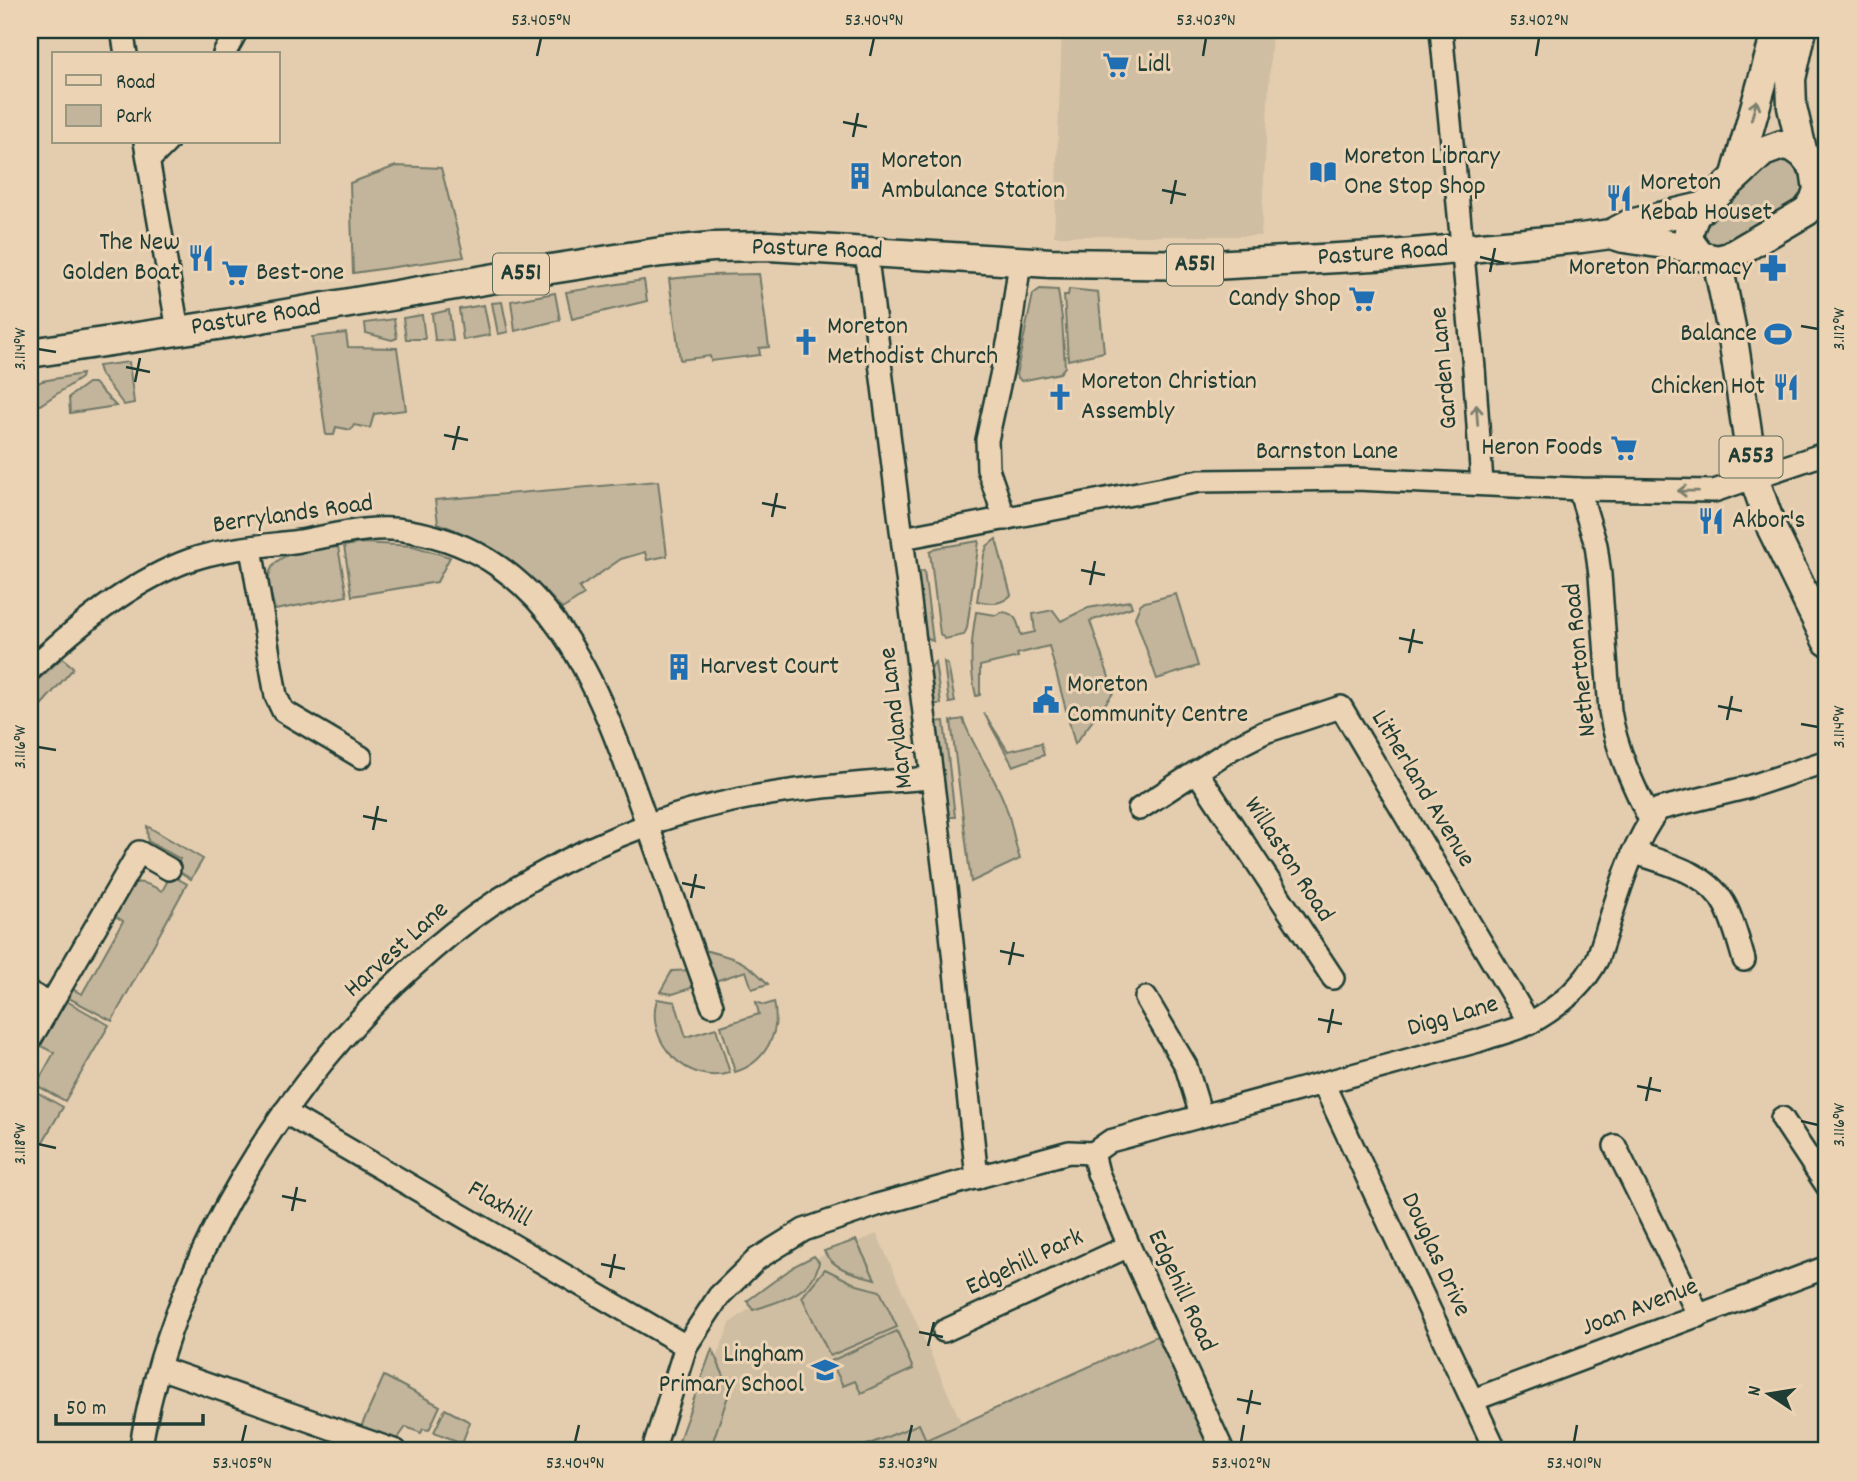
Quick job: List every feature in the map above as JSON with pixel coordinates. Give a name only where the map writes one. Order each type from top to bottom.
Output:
[{"type":"main road","points":[[1736,176],[1777,30]]},
{"type":"main road","points":[[1802,30],[1791,79],[1792,107],[1815,167],[1818,190],[1814,201],[1807,211],[1728,257],[1705,254],[1689,241],[1689,230],[1695,215],[1763,152],[1773,146],[1793,147],[1815,167]]},
{"type":"main road","name":"Pasture Road","points":[[30,353],[661,252],[712,247],[769,246],[1020,262],[1212,265],[1391,255],[1611,234],[1630,224],[1702,208]]},
{"type":"main road","points":[[1793,219],[1827,218]]},
{"type":"main road","name":"Pasture Road","points":[[1611,234],[1705,254]]},
{"type":"main road","name":"A553","points":[[1705,254],[1732,332],[1754,478],[1772,529],[1827,641]]},
{"type":"street","points":[[121,30],[126,52]]},
{"type":"street","points":[[230,43],[250,30]]},
{"type":"street","name":"Garden Lane","points":[[1440,30],[1470,326],[1482,483]]},
{"type":"street","points":[[147,151],[178,331]]},
{"type":"street","name":"Maryland Lane","points":[[866,251],[947,896],[977,1178]]},
{"type":"street","points":[[1004,519],[988,469],[987,440],[1009,339],[1020,262]]},
{"type":"street","name":"Barnston Lane","points":[[904,538],[1199,481],[1356,479],[1579,489],[1714,491],[1827,453]]},
{"type":"street","name":"Netherton Road","points":[[1579,489],[1596,545],[1613,731],[1650,820]]},
{"type":"street","name":"Berrylands Road","points":[[30,670],[55,647],[135,587],[192,560],[379,528],[408,530],[459,546],[500,568],[527,589],[550,613],[578,657],[612,727],[712,1006]]},
{"type":"street","points":[[251,548],[276,696],[283,711],[361,757]]},
{"type":"street","name":"Litherland Avenue","points":[[1139,809],[1233,748],[1262,733],[1341,707],[1529,1023]]},
{"type":"street","points":[[1650,820],[1659,809],[1749,787],[1827,761]]},
{"type":"street","name":"Willaston Road","points":[[1197,772],[1333,978]]},
{"type":"street","name":"Harvest Lane","points":[[140,1451],[160,1368],[198,1264],[251,1163],[284,1112],[331,1053],[377,1002],[432,949],[491,904],[564,861],[647,825],[764,793],[932,778]]},
{"type":"street","name":"Digg Lane","points":[[653,1451],[686,1346],[719,1296],[757,1259],[780,1243],[804,1230],[865,1209],[1069,1152],[1093,1153],[1110,1141],[1478,1041],[1529,1023],[1579,987],[1590,973],[1597,960],[1633,852],[1650,820]]},
{"type":"street","points":[[30,1040],[139,852],[169,869]]},
{"type":"street","points":[[1633,852],[1687,871],[1710,885],[1726,907],[1744,960]]},
{"type":"street","points":[[30,993],[50,1004]]},
{"type":"street","points":[[1146,998],[1186,1066],[1201,1115]]},
{"type":"street","name":"Douglas Drive","points":[[1323,1083],[1496,1451]]},
{"type":"street","name":"Flaxhill","points":[[284,1112],[686,1346]]},
{"type":"street","points":[[1782,1118],[1827,1186]]},
{"type":"street","points":[[1615,1146],[1699,1316]]},
{"type":"street","name":"Edgehill Road","points":[[1093,1153],[1098,1173],[1129,1246],[1223,1451]]},
{"type":"street","name":"Edgehill Park","points":[[944,1331],[1129,1246]]},
{"type":"street","name":"Joan Avenue","points":[[1473,1400],[1827,1267]]},
{"type":"street","points":[[160,1368],[396,1451]]},
{"type":"shaded area","points":[[1062,30],[1272,30],[1261,236],[1054,236]]},
{"type":"shaded area","name":"Lingham Primary School","points":[[877,1234],[962,1424],[1159,1335],[1213,1451],[685,1451],[698,1405],[730,1323],[753,1306],[796,1266]]},
{"type":"green space","points":[[1777,159],[1794,164],[1805,181],[1800,199],[1722,244],[1708,243],[1703,232],[1707,220]]},
{"type":"green space","points":[[396,166],[441,168],[464,257],[353,273],[350,183]]},
{"type":"green space","points":[[759,274],[769,347],[759,348],[760,355],[711,361],[710,356],[680,360],[669,279]]},
{"type":"green space","points":[[644,280],[647,301],[572,319],[566,292]]},
{"type":"green space","points":[[1040,289],[1058,290],[1065,367],[1060,373],[1021,381],[1016,375],[1033,294]]},
{"type":"green space","points":[[1069,289],[1098,292],[1104,352],[1068,360],[1064,295],[1068,295]]},
{"type":"green space","points":[[555,293],[560,320],[515,331],[511,301]]},
{"type":"green space","points":[[502,302],[508,332],[498,334],[492,303]]},
{"type":"green space","points":[[484,305],[490,335],[463,340],[459,309]]},
{"type":"green space","points":[[449,310],[453,341],[435,340],[432,314]]},
{"type":"green space","points":[[422,315],[425,339],[406,339],[403,318]]},
{"type":"green space","points":[[394,319],[397,338],[392,340],[366,333],[365,323]]},
{"type":"green space","points":[[346,333],[348,347],[397,348],[406,410],[374,414],[370,428],[354,425],[351,430],[336,427],[334,435],[326,435],[312,337]]},
{"type":"green space","points":[[129,362],[134,403],[124,405],[101,375],[98,366]]},
{"type":"green space","points":[[82,374],[81,378],[40,405],[30,402],[30,388],[42,381]]},
{"type":"green space","points":[[88,383],[94,383],[116,406],[70,413],[69,397]]},
{"type":"green space","points":[[658,481],[667,556],[647,560],[645,552],[621,559],[579,588],[584,595],[562,609],[535,581],[506,558],[474,539],[438,523],[435,500]]},
{"type":"green space","points":[[996,539],[1011,595],[999,602],[977,601],[984,555],[987,546]]},
{"type":"green space","points":[[979,541],[967,628],[964,635],[945,639],[940,634],[930,552],[936,548]]},
{"type":"green space","points":[[363,543],[413,546],[450,557],[437,582],[352,596],[344,546]]},
{"type":"green space","points":[[338,547],[347,596],[275,610],[269,577],[278,561],[307,550]]},
{"type":"green space","points":[[924,571],[933,641],[925,636],[923,629],[915,572]]},
{"type":"green space","points":[[1176,594],[1198,666],[1157,679],[1135,617],[1141,603]]},
{"type":"green space","points":[[1130,601],[1132,607],[1090,621],[1114,692],[1075,744],[1049,646],[980,666],[980,695],[976,696],[972,654],[976,612],[1011,614],[1021,635],[1035,632],[1033,614],[1053,610],[1061,621],[1088,608]]},
{"type":"green space","points":[[62,658],[73,667],[72,670],[30,718],[30,687]]},
{"type":"green space","points":[[935,662],[941,704],[933,704],[930,687],[930,671]]},
{"type":"green space","points":[[944,662],[948,665],[955,702],[949,703]]},
{"type":"green space","points":[[984,713],[1008,751],[1041,743],[1044,755],[1013,766]]},
{"type":"green space","points":[[963,719],[1001,795],[1020,859],[971,882],[951,721]]},
{"type":"green space","points":[[944,721],[955,817],[946,817],[934,722]]},
{"type":"green space","points":[[147,826],[203,859],[191,879],[175,869],[180,859],[148,841]]},
{"type":"green space","points":[[171,875],[187,884],[112,1021],[65,996],[70,988],[82,994],[123,921],[112,914],[126,889],[136,883],[143,883],[162,891]]},
{"type":"green space","points":[[700,949],[737,960],[768,984],[752,989],[746,971],[712,982]]},
{"type":"green space","points":[[693,970],[696,980],[691,988],[673,994],[660,992],[672,971]]},
{"type":"green space","points":[[63,999],[109,1025],[65,1101],[36,1085],[54,1053],[38,1044]]},
{"type":"green space","points":[[657,999],[675,1002],[686,1037],[716,1028],[730,1073],[699,1073],[685,1067],[673,1057],[663,1045],[657,1031]]},
{"type":"green space","points":[[756,1002],[765,1005],[774,1002],[776,1014],[773,1035],[755,1062],[735,1072],[721,1026],[759,1014]]},
{"type":"green space","points":[[33,1090],[63,1107],[30,1164],[30,1096]]},
{"type":"green space","points":[[856,1240],[875,1279],[839,1267],[824,1251]]},
{"type":"green space","points":[[814,1256],[819,1262],[816,1273],[803,1289],[753,1310],[747,1301],[796,1265]]},
{"type":"green space","points":[[825,1269],[857,1285],[880,1291],[897,1327],[830,1356],[802,1297]]},
{"type":"green space","points":[[897,1331],[913,1369],[861,1393],[855,1381],[843,1386],[831,1361]]},
{"type":"green space","points":[[1159,1335],[1211,1451],[852,1451],[919,1424],[926,1440]]},
{"type":"green space","points":[[712,1349],[730,1390],[710,1450],[679,1440]]},
{"type":"green space","points":[[384,1376],[440,1406],[429,1430],[423,1429],[421,1433],[406,1427],[397,1439],[361,1427]]},
{"type":"green space","points":[[445,1409],[470,1422],[462,1443],[434,1432]]},
{"type":"place","name":"Lidl","points":[[1116,65]]},
{"type":"place","name":"Moreton Library One Stop Shop","points":[[1323,172]]},
{"type":"place","name":"Moreton Ambulance Station","points":[[860,176]]},
{"type":"place","name":"Moreton Kebab Houset","points":[[1619,198]]},
{"type":"place","name":"The New Golden Boat","points":[[201,258]]},
{"type":"place","name":"Moreton Pharmacy","points":[[1773,268]]},
{"type":"place","name":"Best-one","points":[[235,273]]},
{"type":"place","name":"Candy Shop","points":[[1362,299]]},
{"type":"place","name":"Balance","points":[[1778,334]]},
{"type":"place","name":"Moreton Methodist Church","points":[[806,342]]},
{"type":"place","name":"Chicken Hot","points":[[1786,387]]},
{"type":"place","name":"Moreton Christian Assembly","points":[[1060,397]]},
{"type":"place","name":"Heron Foods","points":[[1624,448]]},
{"type":"place","name":"Akbor's","points":[[1711,521]]},
{"type":"place","name":"Harvest Court","points":[[679,667]]},
{"type":"place","name":"Moreton Community Centre","points":[[1046,700]]},
{"type":"place","name":"Lingham Primary School","points":[[825,1370]]}]
